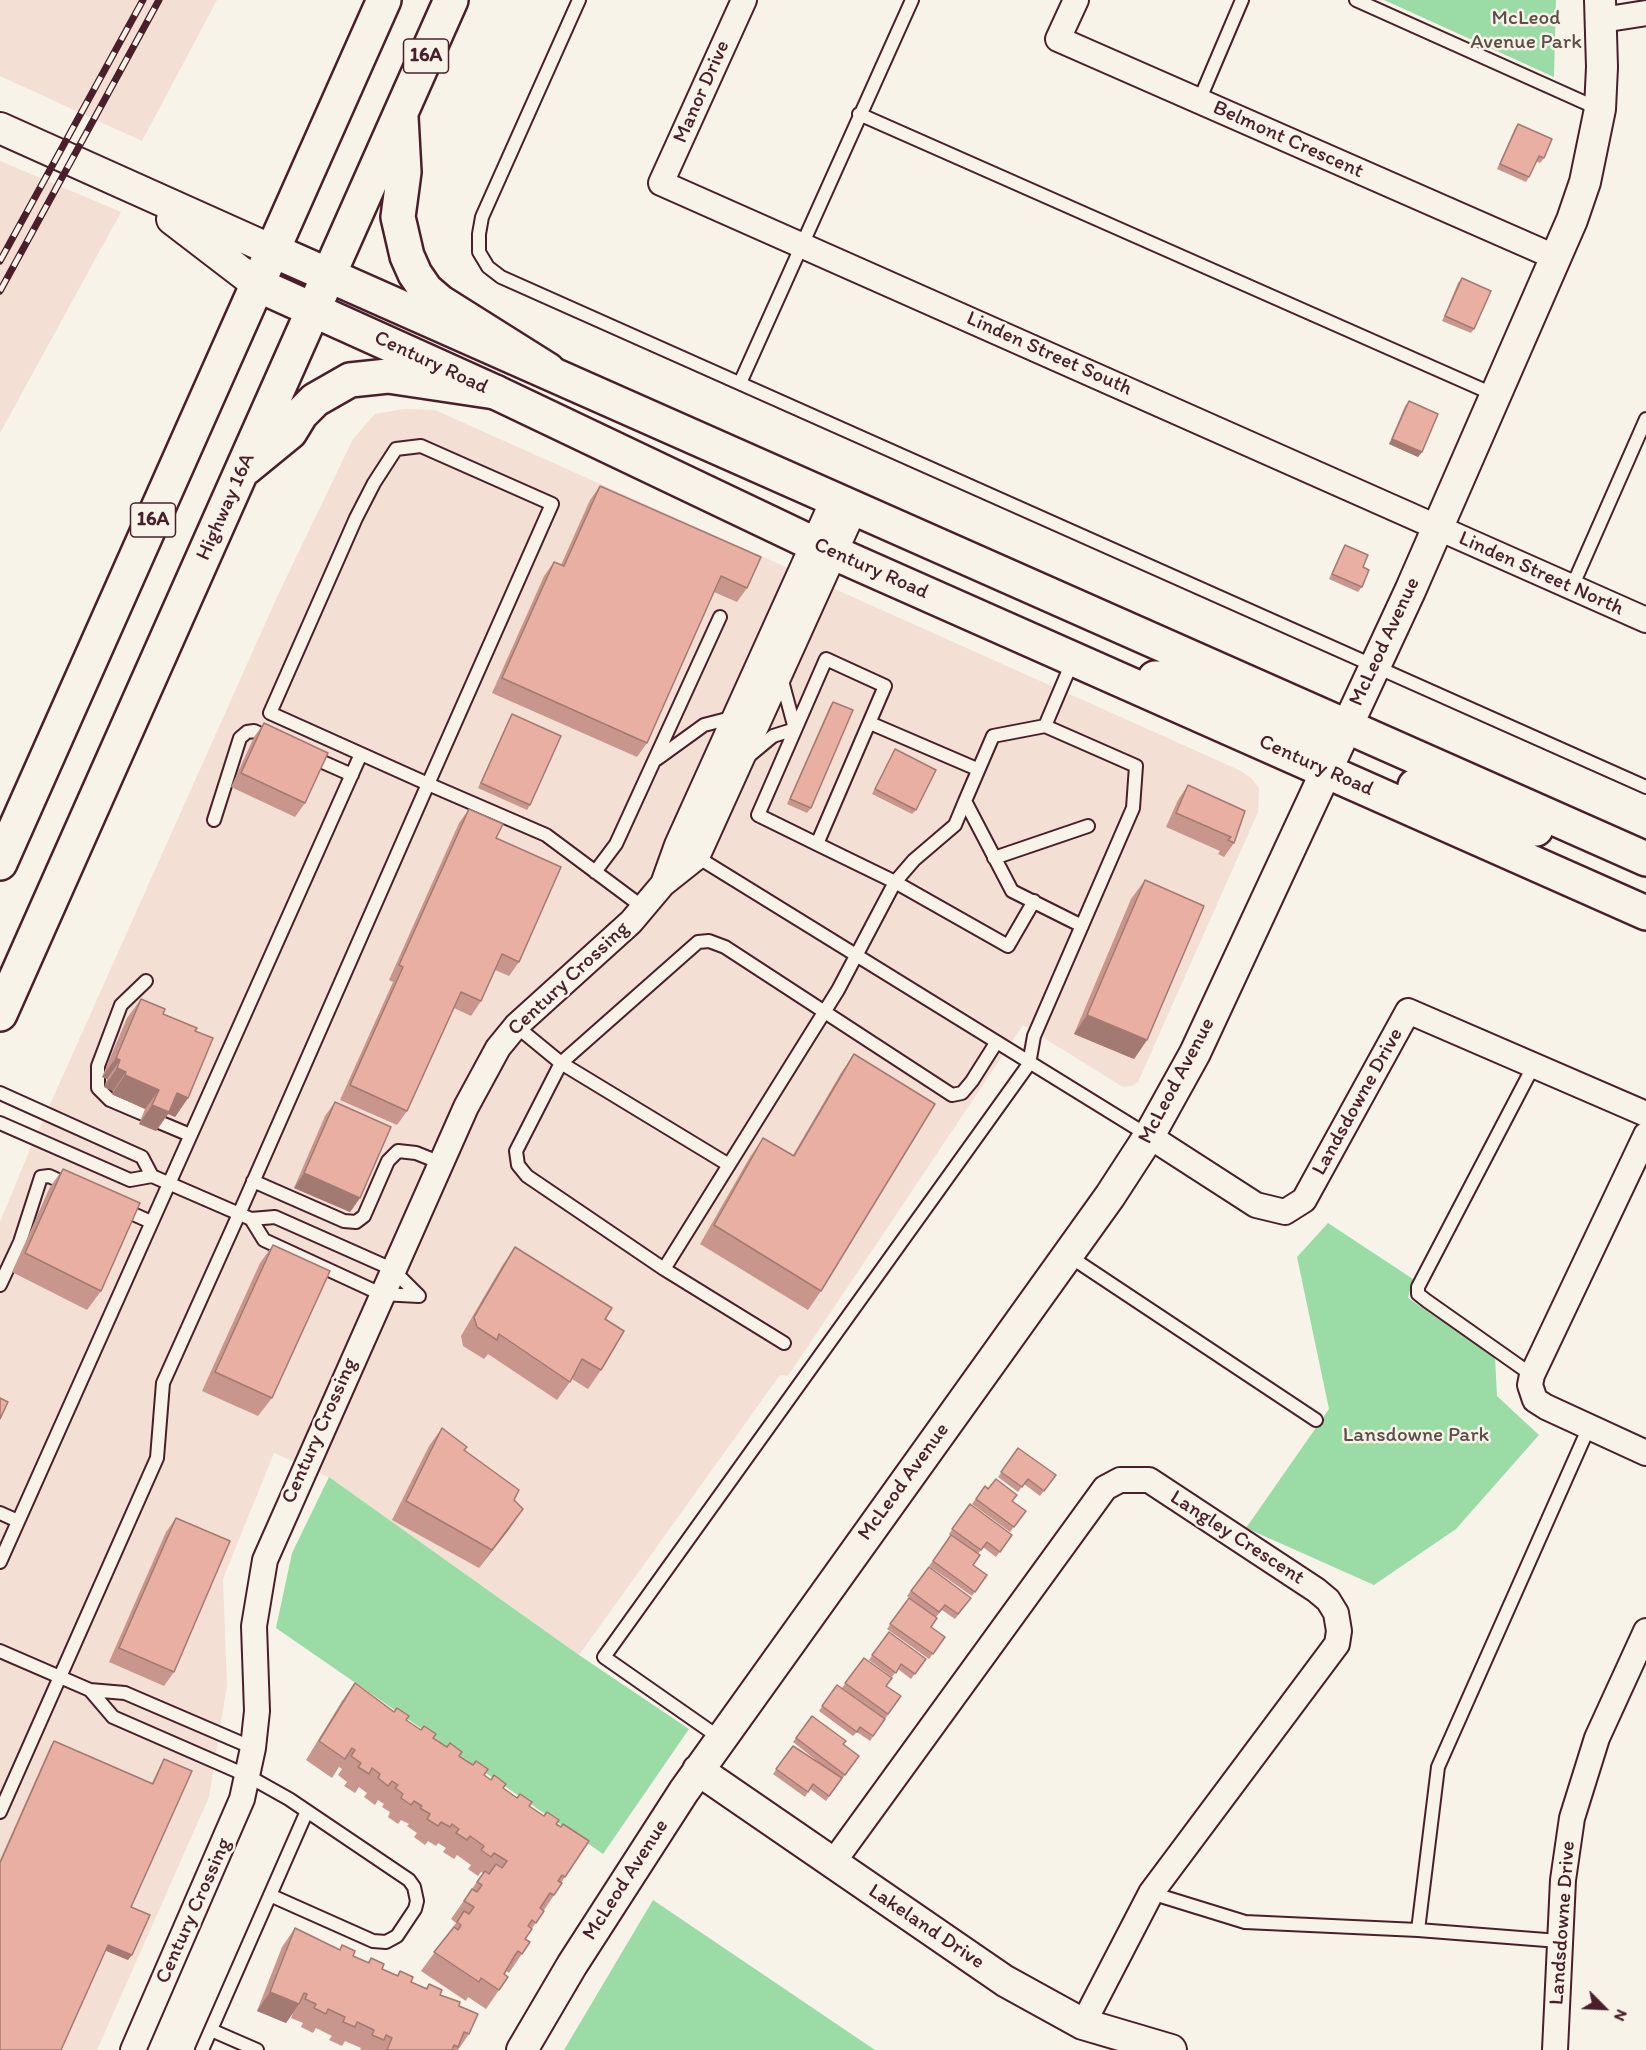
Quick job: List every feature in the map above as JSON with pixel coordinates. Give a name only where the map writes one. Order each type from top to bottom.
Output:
[{"type":"main road","name":"16A","points":[[0,862],[384,0]]},
{"type":"main road","name":"Highway 16A","points":[[0,1014],[451,0]]},
{"type":"main road","points":[[401,111],[404,172],[398,217],[407,256],[415,274],[426,290],[440,302],[548,370]]},
{"type":"main road","name":"Century Road","points":[[274,250],[1646,859]]},
{"type":"main road","name":"Century Road","points":[[258,285],[495,392],[824,548],[1646,913]]},
{"type":"main road","points":[[242,471],[290,432],[301,414],[315,400],[350,380],[388,376],[495,392]]},
{"type":"main road","points":[[1114,677],[1164,678],[1227,699],[1315,734],[1327,734],[1347,725]]},
{"type":"main road","points":[[1325,771],[1351,763],[1365,765],[1452,802],[1646,865]]},
{"type":"street","name":"Manor Drive","points":[[661,183],[744,0]]},
{"type":"street","name":"Belmont Crescent","points":[[1076,0],[1058,39],[1557,258]]},
{"type":"street","name":"McLeod Avenue","points":[[522,2050],[572,1965],[698,1770],[1068,1255],[1149,1136],[1195,1053],[1347,725],[1557,258],[1585,182],[1600,110],[1601,10]]},
{"type":"street","points":[[1601,10],[1646,13]]},
{"type":"street","name":"Century Road","points":[[0,128],[274,250]]},
{"type":"street","name":"Century Road","points":[[122,181],[258,285]]},
{"type":"street","name":"Linden Street South","points":[[661,183],[1437,527]]},
{"type":"street","name":"Century Crossing","points":[[687,851],[736,716],[824,548],[844,503]]},
{"type":"street","name":"Linden Street North","points":[[1437,527],[1646,620]]},
{"type":"street","name":"Century Crossing","points":[[133,2050],[224,1845],[242,1799],[253,1748],[257,1711],[254,1626],[265,1560],[392,1269],[466,1107],[498,1048],[516,1026],[644,908],[687,851],[739,765],[780,672],[824,548]]},
{"type":"street","name":"Landsdowne Drive","points":[[1149,1136],[1256,1205],[1285,1212],[1304,1200],[1407,1011],[1646,1114]]},
{"type":"street","points":[[1646,1135],[1532,1375],[1530,1385],[1535,1400],[1646,1453]]},
{"type":"street","name":"Langley Crescent","points":[[832,1864],[1105,1488],[1120,1480],[1136,1478],[1149,1480],[1316,1590],[1328,1600],[1336,1613],[1339,1631],[1337,1644],[1151,1893],[1083,2024]]},
{"type":"street","name":"Landsdowne Drive","points":[[1555,2050],[1564,1870],[1572,1818],[1597,1738],[1646,1630]]},
{"type":"street","name":"Lakeland Drive","points":[[698,1770],[1005,1981],[1083,2024],[1171,2050]]},
{"type":"lane","points":[[579,0],[482,217],[479,234],[480,252],[488,267],[501,277],[1646,787]]},
{"type":"lane","points":[[740,383],[912,0]]},
{"type":"lane","points":[[1199,101],[1242,0]]},
{"type":"lane","points":[[1356,0],[1600,110]]},
{"type":"lane","points":[[859,114],[1495,394]]},
{"type":"lane","points":[[1572,587],[1646,419]]},
{"type":"lane","points":[[0,1812],[158,1458],[163,1383],[245,1216],[254,1181],[428,784],[552,504],[421,446],[396,449],[374,483],[270,713],[428,784],[546,836],[644,908]]},
{"type":"lane","points":[[595,872],[616,844],[720,617]]},
{"type":"lane","points":[[817,844],[885,686],[826,659],[758,815],[817,844],[895,882],[1008,946],[1034,901]]},
{"type":"lane","points":[[1045,726],[1074,659]]},
{"type":"lane","points":[[780,672],[795,729]]},
{"type":"lane","points":[[655,761],[704,725],[736,716]]},
{"type":"lane","points":[[870,723],[977,769]]},
{"type":"lane","points":[[664,1269],[856,958],[895,882],[914,860],[955,825],[993,736],[1045,726],[1136,765],[1133,808],[1034,1036],[1029,1064],[604,1657],[720,1738]]},
{"type":"lane","points":[[739,765],[773,736],[795,729]]},
{"type":"lane","points":[[214,820],[240,738],[247,732],[255,731],[352,775]]},
{"type":"lane","points":[[0,1562],[361,754]]},
{"type":"lane","points":[[965,801],[1012,891],[1082,926]]},
{"type":"lane","points":[[994,858],[1088,826]]},
{"type":"lane","points":[[687,851],[856,958],[1149,1136]]},
{"type":"lane","points":[[784,1343],[664,1269],[526,1176],[518,1165],[516,1151],[561,1063],[698,942],[709,941],[725,947],[952,1095],[962,1093],[972,1082],[996,1043]]},
{"type":"lane","points":[[143,1114],[110,1100],[98,1088],[98,1066],[122,1005],[146,981]]},
{"type":"lane","points":[[516,1026],[561,1063],[729,1165]]},
{"type":"lane","points":[[1532,1375],[1427,1301],[1418,1294],[1418,1287],[1534,1065]]},
{"type":"lane","points":[[0,1093],[142,1157],[152,1176]]},
{"type":"lane","points":[[159,1122],[190,1135]]},
{"type":"lane","points":[[0,1123],[130,1180],[152,1176],[245,1216],[275,1217],[392,1269],[419,1296],[381,1294],[264,1240],[245,1216]]},
{"type":"lane","points":[[254,1181],[345,1221],[356,1222],[364,1216],[387,1161],[398,1151],[416,1153],[441,1163]]},
{"type":"lane","points":[[0,1285],[20,1242],[41,1177],[49,1176],[80,1190]]},
{"type":"lane","points":[[110,1204],[151,1222]]},
{"type":"lane","points":[[1068,1255],[1316,1419]]},
{"type":"lane","points":[[1418,1930],[1438,1767],[1589,1427]]},
{"type":"lane","points":[[0,1512],[18,1521]]},
{"type":"lane","points":[[0,1651],[90,1690],[125,1693],[253,1748]]},
{"type":"lane","points":[[90,1690],[113,1717],[248,1776],[308,1811],[409,1880],[416,1894],[415,1909],[397,1936],[386,1941],[373,1941],[272,1896]]},
{"type":"lane","points":[[202,2050],[308,1811]]},
{"type":"lane","points":[[1151,1893],[1245,1922],[1418,1930],[1559,1941]]},
{"type":"lane","points":[[211,2030],[257,2050]]},
{"type":"shaded area","points":[[0,0],[217,0],[142,141],[0,76]]},
{"type":"shaded area","points":[[0,161],[121,212],[0,433]]},
{"type":"shaded area","points":[[404,409],[435,410],[1239,770],[1251,778],[1259,788],[1258,812],[1138,1082],[1132,1086],[1123,1087],[1023,1025],[788,1376],[780,1375],[579,1655],[329,1477],[274,1453],[223,1579],[227,1685],[209,1797],[97,2050],[0,2050],[0,1222],[31,1147],[278,595],[353,439],[375,414]]},
{"type":"green space","name":"McLeod Avenue Park","points":[[1384,0],[1556,0],[1554,77]]},
{"type":"green space","name":"Lansdowne Park","points":[[1328,1223],[1413,1279],[1408,1298],[1495,1357],[1497,1396],[1539,1435],[1456,1529],[1374,1585],[1246,1528],[1329,1409],[1297,1257]]},
{"type":"green space","points":[[329,1477],[579,1655],[689,1729],[603,1854],[276,1628],[292,1553]]},
{"type":"green space","points":[[653,1900],[875,2050],[564,2050]]},
{"type":"building","points":[[1518,124],[1552,139],[1544,158],[1539,156],[1529,177],[1500,164]]},
{"type":"building","points":[[1462,278],[1491,291],[1474,329],[1445,316]]},
{"type":"building","points":[[1409,401],[1438,414],[1422,452],[1392,439]]},
{"type":"building","points":[[600,486],[761,557],[747,588],[721,576],[647,743],[502,678],[554,562],[564,566]]},
{"type":"building","points":[[1345,545],[1368,555],[1363,567],[1369,570],[1362,587],[1332,574]]},
{"type":"building","points":[[833,702],[853,710],[811,808],[790,799]]},
{"type":"building","points":[[512,714],[561,736],[530,805],[481,783]]},
{"type":"building","points":[[264,723],[328,753],[305,803],[241,773]]},
{"type":"building","points":[[895,749],[936,770],[916,810],[875,789]]},
{"type":"building","points":[[1188,785],[1245,811],[1234,843],[1228,840],[1231,837],[1176,813]]},
{"type":"building","points":[[469,809],[503,824],[496,838],[561,867],[519,962],[502,954],[481,1001],[461,992],[407,1111],[350,1085],[403,967],[399,965]]},
{"type":"building","points":[[1145,880],[1204,906],[1147,1040],[1087,1015]]},
{"type":"building","points":[[141,999],[165,1009],[163,1014],[197,1028],[195,1031],[213,1038],[188,1098],[177,1093],[169,1112],[152,1105],[159,1090],[125,1075],[126,1072],[117,1068],[120,1060],[116,1058]]},
{"type":"building","points":[[854,1054],[935,1104],[821,1291],[714,1225],[763,1138],[794,1156]]},
{"type":"building","points":[[335,1102],[391,1127],[360,1198],[304,1173]]},
{"type":"building","points":[[63,1169],[140,1203],[101,1291],[25,1253]]},
{"type":"building","points":[[273,1245],[330,1271],[272,1398],[215,1372]]},
{"type":"building","points":[[515,1247],[612,1308],[605,1319],[624,1331],[601,1370],[582,1359],[570,1382],[499,1334],[497,1340],[477,1327],[474,1317]]},
{"type":"building","points":[[0,1398],[8,1402],[0,1419]]},
{"type":"building","points":[[442,1428],[467,1447],[464,1450],[519,1490],[514,1500],[523,1509],[492,1550],[406,1501]]},
{"type":"building","points":[[1018,1448],[1056,1475],[1044,1491],[1028,1479],[1022,1487],[1001,1472]]},
{"type":"building","points":[[996,1479],[1017,1495],[1012,1501],[1026,1511],[1014,1527],[976,1499],[985,1486],[988,1489]]},
{"type":"building","points":[[970,1504],[1012,1535],[1000,1552],[987,1542],[981,1550],[952,1529]]},
{"type":"building","points":[[176,1518],[230,1541],[174,1672],[119,1648]]},
{"type":"building","points":[[951,1535],[980,1555],[973,1565],[987,1575],[975,1592],[933,1561]]},
{"type":"building","points":[[929,1567],[971,1598],[958,1614],[945,1605],[939,1612],[911,1591]]},
{"type":"building","points":[[909,1598],[937,1618],[931,1627],[945,1637],[933,1654],[890,1624]]},
{"type":"building","points":[[889,1632],[926,1659],[915,1674],[901,1664],[896,1673],[872,1655]]},
{"type":"building","points":[[864,1658],[892,1678],[886,1686],[901,1696],[888,1714],[845,1683]]},
{"type":"building","points":[[355,1683],[394,1712],[397,1708],[409,1716],[406,1720],[421,1730],[424,1726],[436,1734],[433,1738],[447,1747],[450,1743],[462,1752],[459,1756],[473,1765],[476,1761],[488,1769],[484,1775],[491,1780],[494,1775],[506,1784],[503,1788],[517,1798],[520,1794],[532,1802],[529,1806],[544,1816],[547,1812],[559,1820],[556,1824],[561,1827],[563,1824],[589,1841],[565,1877],[562,1875],[558,1881],[562,1883],[554,1895],[550,1893],[540,1908],[544,1911],[536,1923],[532,1920],[528,1926],[532,1929],[525,1939],[530,1942],[522,1954],[518,1951],[515,1955],[504,1974],[508,1977],[499,1990],[481,1978],[479,1982],[434,1952],[454,1927],[458,1930],[461,1925],[457,1922],[464,1911],[469,1914],[474,1907],[464,1901],[472,1889],[477,1892],[482,1885],[477,1882],[485,1871],[489,1874],[496,1864],[502,1868],[507,1861],[494,1853],[491,1857],[481,1850],[484,1846],[470,1836],[467,1840],[456,1833],[459,1829],[452,1824],[450,1827],[441,1822],[438,1826],[427,1819],[430,1814],[420,1808],[422,1806],[414,1801],[411,1805],[401,1798],[403,1794],[395,1788],[398,1785],[392,1781],[388,1786],[378,1778],[380,1774],[372,1768],[369,1774],[358,1767],[361,1763],[351,1756],[355,1750],[352,1748],[345,1759],[319,1741]]},
{"type":"building","points":[[837,1685],[885,1719],[873,1736],[860,1727],[857,1732],[822,1706]]},
{"type":"building","points":[[812,1716],[846,1741],[843,1744],[859,1756],[845,1775],[796,1738]]},
{"type":"building","points":[[54,1741],[153,1784],[164,1759],[192,1771],[131,1907],[150,1915],[132,1955],[108,1945],[61,2050],[0,2050],[0,1863]]},
{"type":"building","points":[[793,1746],[842,1778],[829,1796],[813,1784],[808,1792],[776,1769]]},
{"type":"building","points":[[295,1928],[340,1950],[342,1945],[355,1951],[353,1956],[369,1963],[371,1958],[384,1964],[382,1969],[398,1976],[400,1971],[413,1977],[411,1982],[427,1989],[429,1984],[442,1990],[440,1995],[460,2002],[459,2006],[478,2014],[469,2034],[464,2032],[458,2047],[454,2045],[452,2050],[387,2050],[392,2038],[386,2035],[384,2040],[372,2035],[374,2030],[357,2022],[355,2027],[343,2022],[345,2017],[328,2009],[326,2014],[314,2008],[316,2004],[305,1999],[307,1994],[304,1993],[299,2004],[270,1992]]},
{"type":"railway","points":[[0,261],[143,0]]},
{"type":"railway","points":[[0,291],[159,0]]}]
